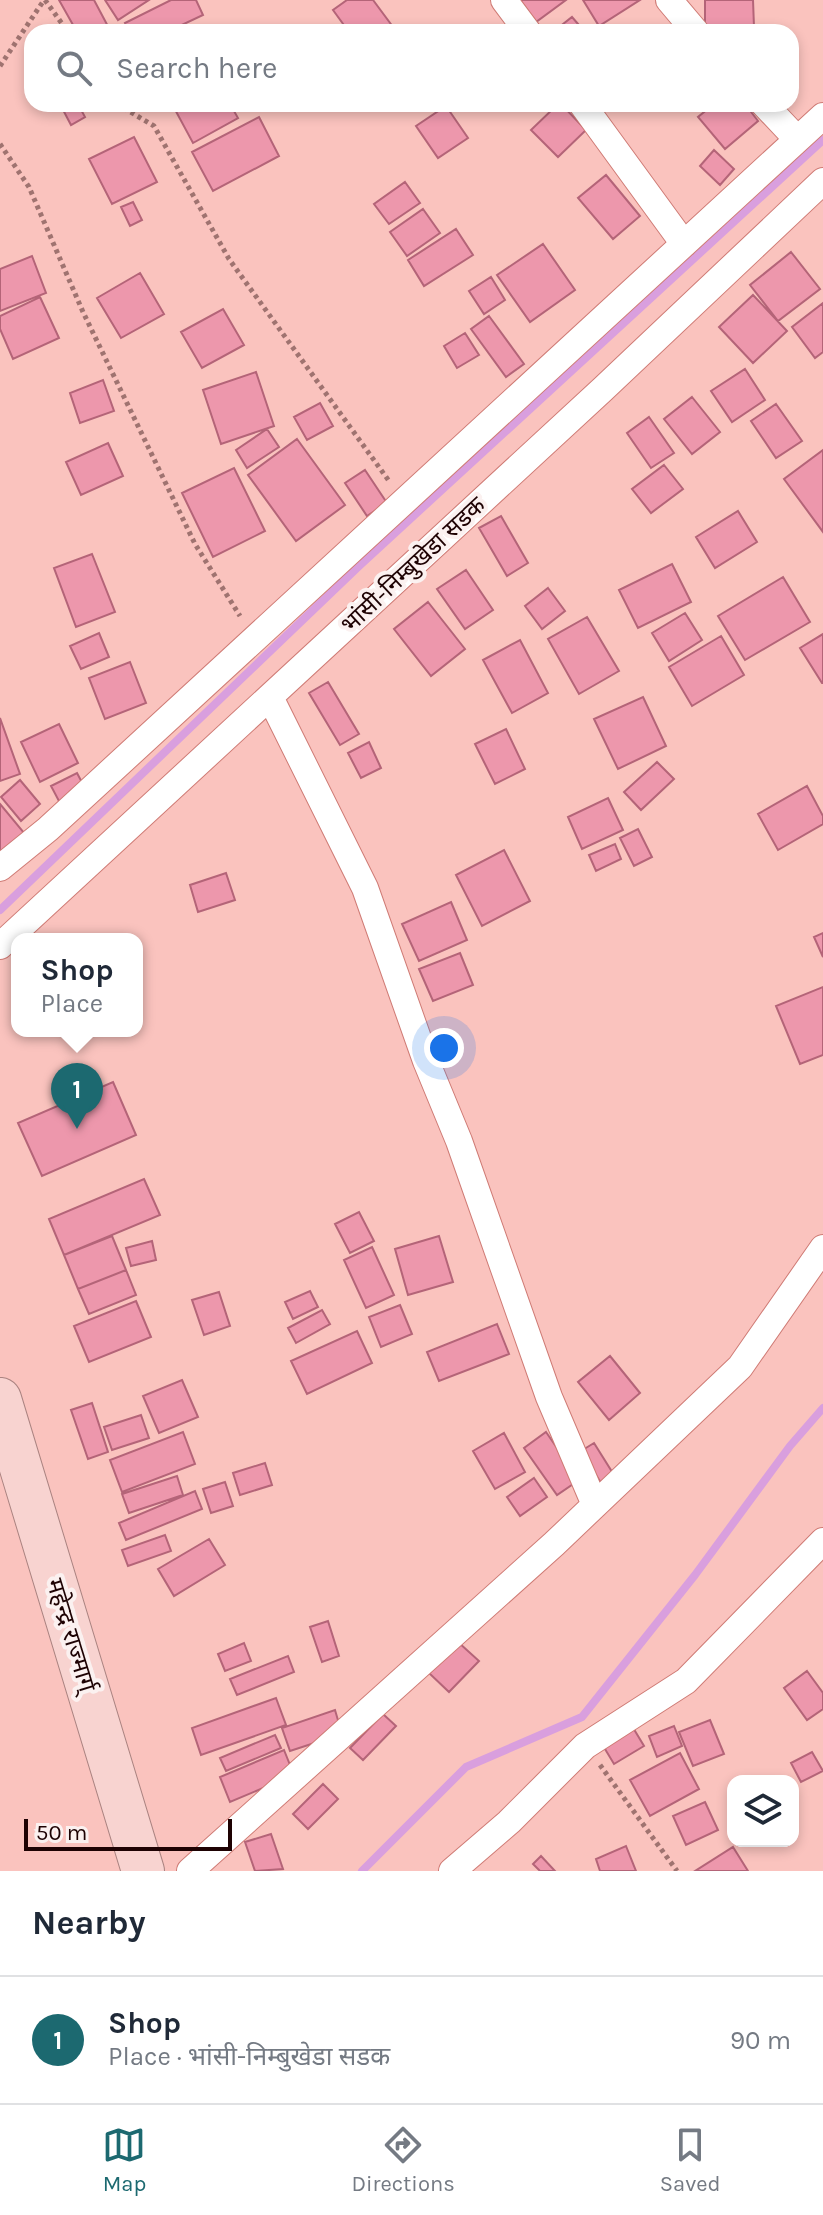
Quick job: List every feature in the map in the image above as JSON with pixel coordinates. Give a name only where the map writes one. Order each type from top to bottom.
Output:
[{"type":"highway","name":"महेन्द्र राज्मार्ग्","points":[[0,1399],[143,1871]]},
{"type":"street","points":[[504,0],[522,24]]},
{"type":"street","points":[[669,0],[689,24]]},
{"type":"street","points":[[588,112],[684,244]]},
{"type":"street","points":[[772,112],[797,139]]},
{"type":"street","points":[[0,868],[48,829],[823,116]]},
{"type":"street","name":"भांसी-निम्बुखेडा सडक","points":[[14,933],[603,389],[823,181]]},
{"type":"street","points":[[270,697],[365,888],[549,1397],[595,1505]]},
{"type":"street","points":[[190,1871],[554,1544],[740,1367],[823,1248]]},
{"type":"street","points":[[452,1871],[509,1822],[585,1746],[686,1681],[823,1541]]},
{"type":"path","points":[[29,24],[45,0],[62,24]]},
{"type":"path","points":[[0,66],[24,31]]},
{"type":"path","points":[[130,112],[154,126],[229,259],[404,501]]},
{"type":"path","points":[[0,144],[29,187],[83,312],[195,544],[254,639]]},
{"type":"path","points":[[585,1746],[677,1871]]},
{"type":"building","points":[[59,0],[94,0],[107,24],[72,24]]},
{"type":"building","points":[[105,0],[149,0],[118,20]]},
{"type":"building","points":[[171,0],[196,0],[203,15],[184,24],[125,23]]},
{"type":"building","points":[[347,0],[373,0],[391,24],[343,24],[333,10]]},
{"type":"building","points":[[520,0],[566,0],[536,22]]},
{"type":"building","points":[[583,0],[640,0],[602,24],[598,24]]},
{"type":"building","points":[[705,0],[753,0],[754,24],[705,24]]},
{"type":"building","points":[[572,17],[578,24],[563,24]]},
{"type":"building","points":[[64,112],[82,112],[85,117],[71,125]]},
{"type":"building","points":[[176,112],[235,112],[238,118],[193,143]]},
{"type":"building","points":[[437,112],[450,112],[468,138],[438,158],[416,126]]},
{"type":"building","points":[[550,112],[569,112],[586,130],[558,157],[531,130]]},
{"type":"building","points":[[704,112],[751,112],[758,121],[725,149],[698,117]]},
{"type":"building","points":[[259,117],[279,156],[213,191],[192,152]]},
{"type":"building","points":[[134,137],[157,182],[112,204],[89,159]]},
{"type":"building","points":[[714,150],[734,169],[720,185],[700,166]]},
{"type":"building","points":[[606,175],[640,216],[613,239],[578,198]]},
{"type":"building","points":[[405,182],[420,203],[389,224],[374,204]]},
{"type":"building","points":[[133,202],[142,220],[130,226],[121,207]]},
{"type":"building","points":[[423,209],[440,233],[407,256],[390,232]]},
{"type":"building","points":[[456,229],[473,255],[424,286],[408,260]]},
{"type":"building","points":[[543,244],[575,290],[530,322],[497,275]]},
{"type":"building","points":[[791,252],[820,289],[778,321],[750,285]]},
{"type":"building","points":[[32,256],[46,293],[0,311],[0,269]]},
{"type":"building","points":[[140,273],[164,314],[121,338],[97,298]]},
{"type":"building","points":[[491,277],[505,300],[484,314],[469,291]]},
{"type":"building","points":[[753,295],[787,331],[753,363],[719,327]]},
{"type":"building","points":[[40,297],[59,338],[13,359],[0,329],[0,316]]},
{"type":"building","points":[[823,303],[823,352],[815,358],[792,327]]},
{"type":"building","points":[[223,309],[244,345],[202,368],[181,332]]},
{"type":"building","points":[[489,316],[524,364],[506,377],[471,329]]},
{"type":"building","points":[[465,333],[479,355],[457,368],[444,346]]},
{"type":"building","points":[[745,369],[765,400],[732,422],[711,391]]},
{"type":"building","points":[[256,372],[274,426],[221,444],[203,390]]},
{"type":"building","points":[[103,380],[114,411],[80,423],[70,393]]},
{"type":"building","points":[[692,397],[720,432],[692,454],[664,419]]},
{"type":"building","points":[[320,403],[333,426],[307,440],[294,417]]},
{"type":"building","points":[[776,404],[802,441],[776,458],[751,421]]},
{"type":"building","points":[[649,417],[674,453],[651,468],[627,433]]},
{"type":"building","points":[[267,429],[279,447],[247,468],[236,450]]},
{"type":"building","points":[[297,439],[345,505],[296,541],[248,475]]},
{"type":"building","points":[[108,443],[123,476],[81,495],[66,462]]},
{"type":"building","points":[[823,450],[823,532],[784,479]]},
{"type":"building","points":[[664,465],[683,489],[651,513],[632,489]]},
{"type":"building","points":[[234,468],[265,531],[213,557],[182,493]]},
{"type":"building","points":[[365,470],[387,503],[367,516],[345,483]]},
{"type":"building","points":[[738,511],[757,542],[715,568],[696,537]]},
{"type":"building","points":[[501,516],[528,563],[507,576],[479,528]]},
{"type":"building","points":[[92,554],[115,612],[76,627],[54,568]]},
{"type":"building","points":[[672,564],[691,602],[638,628],[619,590]]},
{"type":"building","points":[[466,570],[493,610],[465,629],[437,589]]},
{"type":"building","points":[[783,577],[810,622],[745,660],[718,616]]},
{"type":"building","points":[[548,588],[565,611],[542,629],[525,606]]},
{"type":"building","points":[[428,602],[465,649],[431,676],[394,629]]},
{"type":"building","points":[[685,613],[702,640],[669,661],[652,633]]},
{"type":"building","points":[[587,617],[619,671],[579,694],[548,639]]},
{"type":"building","points":[[99,633],[109,657],[81,669],[70,646]]},
{"type":"building","points":[[823,634],[823,683],[822,683],[800,648]]},
{"type":"building","points":[[721,636],[744,675],[692,706],[669,667]]},
{"type":"building","points":[[520,640],[548,693],[512,713],[483,660]]},
{"type":"building","points":[[130,662],[146,703],[105,719],[89,678]]},
{"type":"building","points":[[328,682],[359,734],[340,745],[309,693]]},
{"type":"building","points":[[643,697],[666,746],[618,769],[594,719]]},
{"type":"building","points":[[0,718],[20,774],[0,781]]},
{"type":"building","points":[[59,724],[78,763],[40,782],[21,742]]},
{"type":"building","points":[[506,729],[525,769],[495,784],[475,744]]},
{"type":"building","points":[[369,742],[381,768],[361,778],[348,753]]},
{"type":"building","points":[[657,762],[674,779],[641,810],[624,792]]},
{"type":"building","points":[[77,773],[86,790],[60,803],[51,786]]},
{"type":"building","points":[[20,780],[40,804],[21,821],[1,797]]},
{"type":"building","points":[[807,786],[823,816],[823,824],[778,850],[758,814]]},
{"type":"building","points":[[608,798],[623,830],[582,849],[568,817]]},
{"type":"building","points":[[0,804],[25,834],[0,854]]},
{"type":"building","points":[[638,829],[652,857],[634,866],[620,838]]},
{"type":"building","points":[[615,844],[621,859],[596,871],[589,855]]},
{"type":"building","points":[[504,850],[530,901],[482,926],[456,875]]},
{"type":"building","points":[[226,873],[235,900],[198,912],[190,885]]},
{"type":"building","points":[[451,902],[467,940],[419,961],[402,924]]},
{"type":"building","points":[[823,933],[823,957],[814,937]]},
{"type":"building","points":[[460,953],[473,985],[433,1001],[419,969]]},
{"type":"building","points":[[823,987],[823,1055],[800,1064],[776,1006]]},
{"type":"building","points":[[113,1082],[136,1135],[42,1176],[18,1123]]},
{"type":"building","points":[[144,1179],[160,1215],[64,1255],[49,1219]]},
{"type":"building","points":[[359,1212],[374,1241],[350,1253],[335,1224]]},
{"type":"building","points":[[112,1236],[126,1270],[78,1289],[64,1255]]},
{"type":"building","points":[[439,1236],[453,1282],[408,1295],[395,1249]]},
{"type":"building","points":[[152,1241],[156,1260],[131,1266],[126,1248]]},
{"type":"building","points":[[372,1247],[394,1295],[366,1308],[344,1260]]},
{"type":"building","points":[[126,1270],[136,1295],[89,1314],[78,1289]]},
{"type":"building","points":[[310,1291],[318,1307],[293,1319],[285,1302]]},
{"type":"building","points":[[219,1292],[230,1326],[204,1335],[192,1300]]},
{"type":"building","points":[[136,1301],[151,1337],[89,1362],[74,1326]]},
{"type":"building","points":[[400,1305],[412,1334],[381,1347],[369,1317]]},
{"type":"building","points":[[322,1310],[330,1324],[296,1343],[288,1328]]},
{"type":"building","points":[[497,1324],[509,1354],[439,1381],[427,1352]]},
{"type":"building","points":[[357,1331],[372,1363],[307,1394],[291,1361]]},
{"type":"building","points":[[610,1356],[640,1393],[609,1420],[578,1382]]},
{"type":"building","points":[[182,1380],[198,1417],[159,1433],[143,1396]]},
{"type":"building","points":[[92,1403],[108,1452],[88,1459],[71,1410]]},
{"type":"building","points":[[141,1415],[149,1438],[112,1450],[104,1427]]},
{"type":"building","points":[[183,1432],[195,1464],[122,1492],[110,1460]]},
{"type":"building","points":[[546,1432],[579,1480],[557,1495],[524,1448]]},
{"type":"building","points":[[504,1433],[525,1472],[495,1489],[473,1451]]},
{"type":"building","points":[[594,1443],[614,1475],[601,1483],[581,1451]]},
{"type":"building","points":[[265,1463],[272,1485],[240,1495],[233,1473]]},
{"type":"building","points":[[177,1476],[183,1495],[129,1513],[122,1494]]},
{"type":"building","points":[[534,1478],[547,1497],[520,1516],[507,1497]]},
{"type":"building","points":[[225,1482],[233,1506],[211,1513],[203,1489]]},
{"type":"building","points":[[195,1491],[202,1509],[126,1540],[119,1523]]},
{"type":"building","points":[[165,1535],[171,1551],[128,1566],[122,1550]]},
{"type":"building","points":[[209,1539],[225,1565],[174,1596],[158,1569]]},
{"type":"building","points":[[328,1621],[339,1656],[322,1662],[310,1627]]},
{"type":"building","points":[[458,1642],[479,1661],[449,1692],[429,1673]]},
{"type":"building","points":[[244,1643],[251,1661],[225,1671],[218,1654]]},
{"type":"building","points":[[288,1656],[294,1672],[237,1695],[230,1679]]},
{"type":"building","points":[[807,1671],[823,1693],[823,1709],[807,1720],[784,1688]]},
{"type":"building","points":[[276,1698],[286,1725],[201,1755],[192,1728]]},
{"type":"building","points":[[335,1710],[342,1734],[290,1751],[282,1728]]},
{"type":"building","points":[[383,1714],[396,1726],[363,1760],[350,1748]]},
{"type":"building","points":[[710,1720],[724,1754],[693,1766],[679,1732]]},
{"type":"building","points":[[629,1721],[644,1746],[614,1764],[599,1739]]},
{"type":"building","points":[[674,1726],[682,1746],[657,1757],[649,1736]]},
{"type":"building","points":[[275,1735],[281,1748],[226,1771],[220,1758]]},
{"type":"building","points":[[284,1750],[294,1775],[230,1802],[220,1777]]},
{"type":"building","points":[[812,1752],[823,1771],[801,1782],[791,1763]]},
{"type":"building","points":[[680,1753],[699,1789],[650,1816],[630,1780]]},
{"type":"building","points":[[323,1784],[338,1799],[308,1829],[293,1814]]},
{"type":"building","points":[[705,1802],[718,1830],[686,1845],[673,1816]]},
{"type":"building","points":[[271,1834],[283,1869],[255,1871],[245,1842]]},
{"type":"building","points":[[626,1846],[636,1871],[600,1871],[596,1859]]},
{"type":"building","points":[[733,1847],[748,1871],[695,1871]]},
{"type":"building","points":[[541,1856],[555,1871],[540,1871],[533,1864]]},
{"type":"waterway","points":[[0,910],[359,566],[823,140]]},
{"type":"waterway","points":[[362,1871],[466,1767],[582,1717],[695,1575],[790,1446],[823,1408]]},
{"type":"place","name":"Shop","points":[[77,1129]]}]
